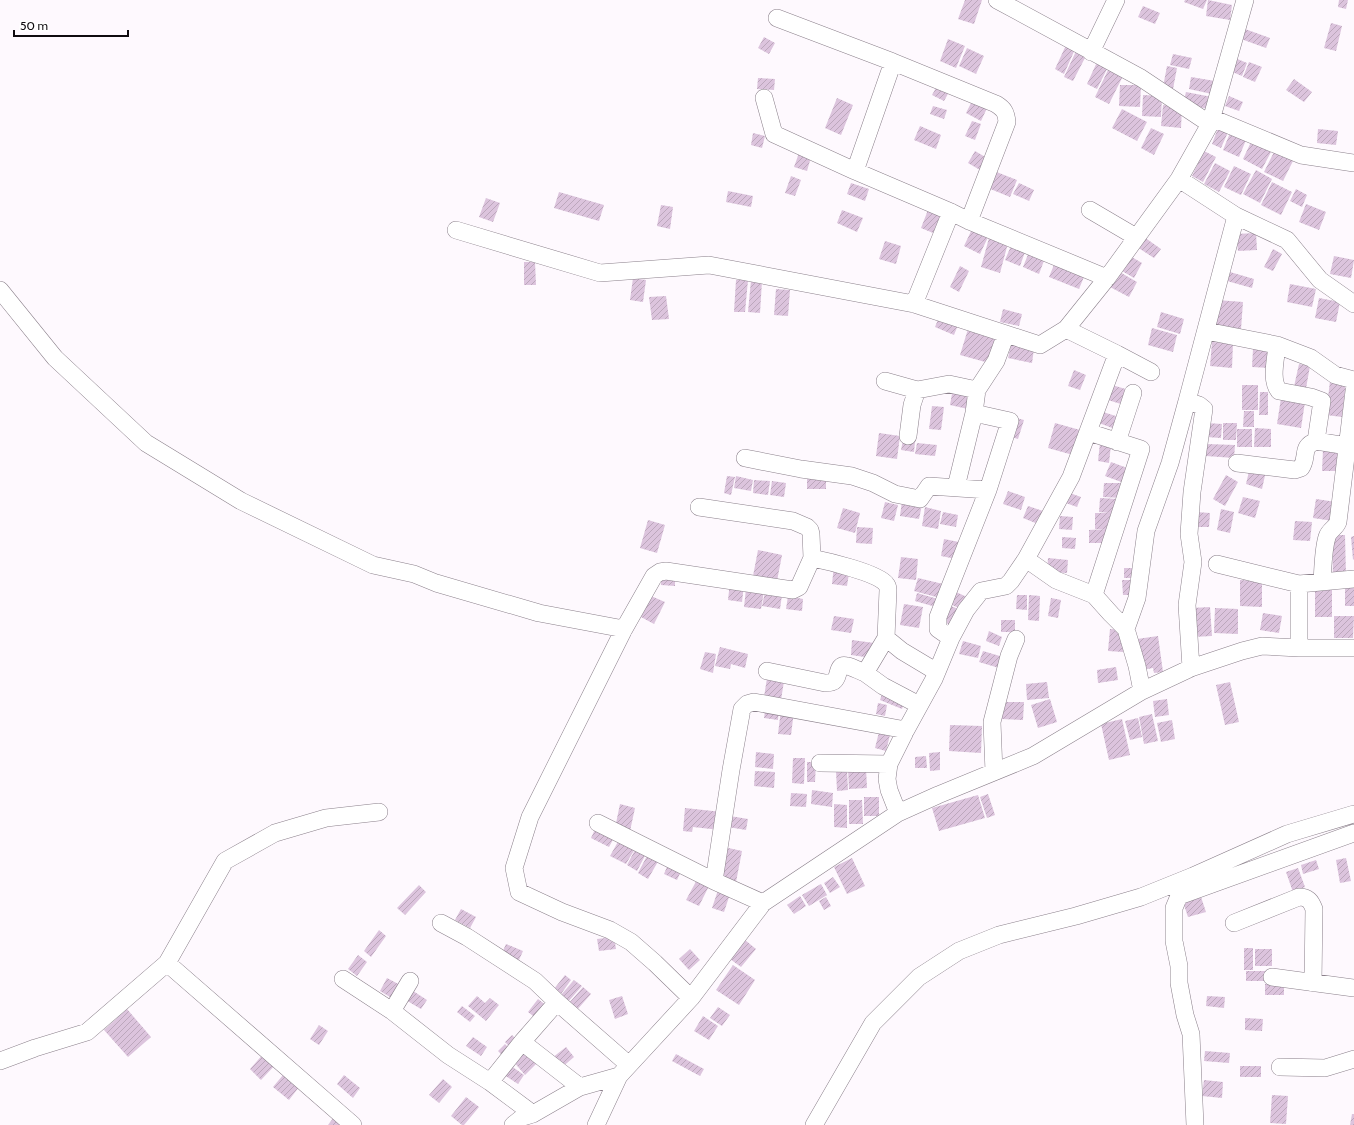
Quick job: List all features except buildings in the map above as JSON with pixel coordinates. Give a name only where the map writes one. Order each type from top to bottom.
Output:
[{"type":"street","points":[[997,0],[1141,78],[1211,121],[1301,154],[1354,163]]},
{"type":"street","points":[[1091,52],[1116,0]]},
{"type":"street","points":[[456,230],[600,272],[709,266],[914,304],[1040,345],[1066,329],[1107,278],[1179,178],[1211,121],[1244,0]]},
{"type":"street","points":[[777,18],[893,62],[996,104],[1004,110],[1007,122],[969,221]]},
{"type":"street","points":[[855,172],[893,62]]},
{"type":"street","points":[[764,98],[774,134],[855,172],[1107,278]]},
{"type":"street","points":[[1179,178],[1236,216],[1287,240],[1320,280],[1354,304]]},
{"type":"street","points":[[1090,210],[1136,237]]},
{"type":"street","points":[[914,304],[951,212]]},
{"type":"street","points":[[1126,629],[1137,598],[1146,531],[1170,463],[1236,216]]},
{"type":"street","points":[[0,290],[55,358],[146,443],[241,501],[373,565],[414,574],[436,583],[539,613],[624,629]]},
{"type":"street","points":[[1066,329],[1151,372]]},
{"type":"street","points":[[1206,331],[1277,345],[1311,358],[1335,375],[1354,380]]},
{"type":"street","points":[[956,487],[974,412],[977,390],[996,361],[1006,334]]},
{"type":"street","points":[[1277,345],[1274,381],[1277,390],[1311,397],[1322,401],[1316,441]]},
{"type":"street","points":[[898,813],[889,790],[887,778],[889,764],[937,672],[951,638],[966,610],[981,591],[1006,586],[1026,559],[1071,477],[1117,354]]},
{"type":"street","points":[[885,381],[917,390],[949,384],[977,390]]},
{"type":"street","points":[[908,436],[912,406],[917,390]]},
{"type":"street","points":[[1322,582],[1326,538],[1329,531],[1338,522],[1351,446],[1354,391]]},
{"type":"street","points":[[1117,442],[1133,393]]},
{"type":"street","points":[[1187,401],[1199,404],[1204,409],[1192,492],[1189,534],[1193,562],[1187,605],[1191,668]]},
{"type":"street","points":[[951,638],[938,629],[938,617],[988,490],[1010,421],[974,412]]},
{"type":"street","points":[[1088,432],[1141,449],[1094,595]]},
{"type":"street","points":[[1237,463],[1295,470],[1301,468],[1304,463],[1306,447],[1308,444],[1316,441],[1351,446]]},
{"type":"street","points":[[745,458],[801,469],[852,476],[873,482],[895,494],[920,500],[929,486],[988,490]]},
{"type":"street","points":[[691,998],[631,942],[610,930],[562,912],[519,892],[514,868],[530,817],[624,629],[654,576],[660,572],[666,571],[793,590],[799,587],[812,558],[811,534],[807,527],[793,521],[698,507]]},
{"type":"street","points":[[812,558],[840,563],[881,579],[887,585],[886,638],[865,673]]},
{"type":"street","points":[[1026,559],[1056,580],[1094,595],[1126,629],[1137,666],[1142,691]]},
{"type":"street","points":[[1217,564],[1299,584],[1354,579]]},
{"type":"street","points":[[1299,584],[1299,648]]},
{"type":"street","points":[[886,638],[902,651],[937,672]]},
{"type":"street","points":[[994,772],[992,722],[1009,656],[1016,638]]},
{"type":"street","points":[[596,1125],[624,1070],[691,998],[763,903],[898,813],[1033,756],[1142,691],[1191,668],[1262,646],[1354,648]]},
{"type":"street","points":[[767,670],[825,683],[833,683],[836,680],[839,668],[846,665],[865,673],[883,686],[919,705]]},
{"type":"street","points":[[714,881],[742,708],[747,704],[754,702],[906,730]]},
{"type":"street","points":[[820,763],[889,764]]},
{"type":"street","points":[[0,1061],[35,1048],[87,1032],[166,963],[226,861],[275,833],[326,818],[379,812]]},
{"type":"street","points":[[814,1125],[873,1023],[919,977],[959,951],[999,935],[1076,916],[1141,897],[1193,876],[1287,834],[1354,814]]},
{"type":"street","points":[[598,823],[714,881],[763,903]]},
{"type":"street","points":[[1195,1125],[1191,1034],[1185,1015],[1179,983],[1179,966],[1174,941],[1174,908],[1179,896],[1354,833]]},
{"type":"street","points":[[1234,923],[1299,896],[1306,897],[1311,902],[1314,909],[1313,982]]},
{"type":"street","points":[[441,923],[467,937],[534,981],[557,1002],[624,1070]]},
{"type":"street","points":[[166,963],[353,1125]]},
{"type":"street","points":[[1272,977],[1354,988]]},
{"type":"street","points":[[343,979],[392,1011],[448,1055],[490,1082],[533,1114]]},
{"type":"street","points":[[392,1011],[410,981]]},
{"type":"street","points":[[490,1082],[557,1002]]},
{"type":"street","points":[[522,1042],[580,1087]]},
{"type":"street","points":[[1280,1067],[1325,1068],[1354,1059]]},
{"type":"street","points":[[513,1125],[523,1117],[533,1114],[580,1087],[624,1070]]}]
